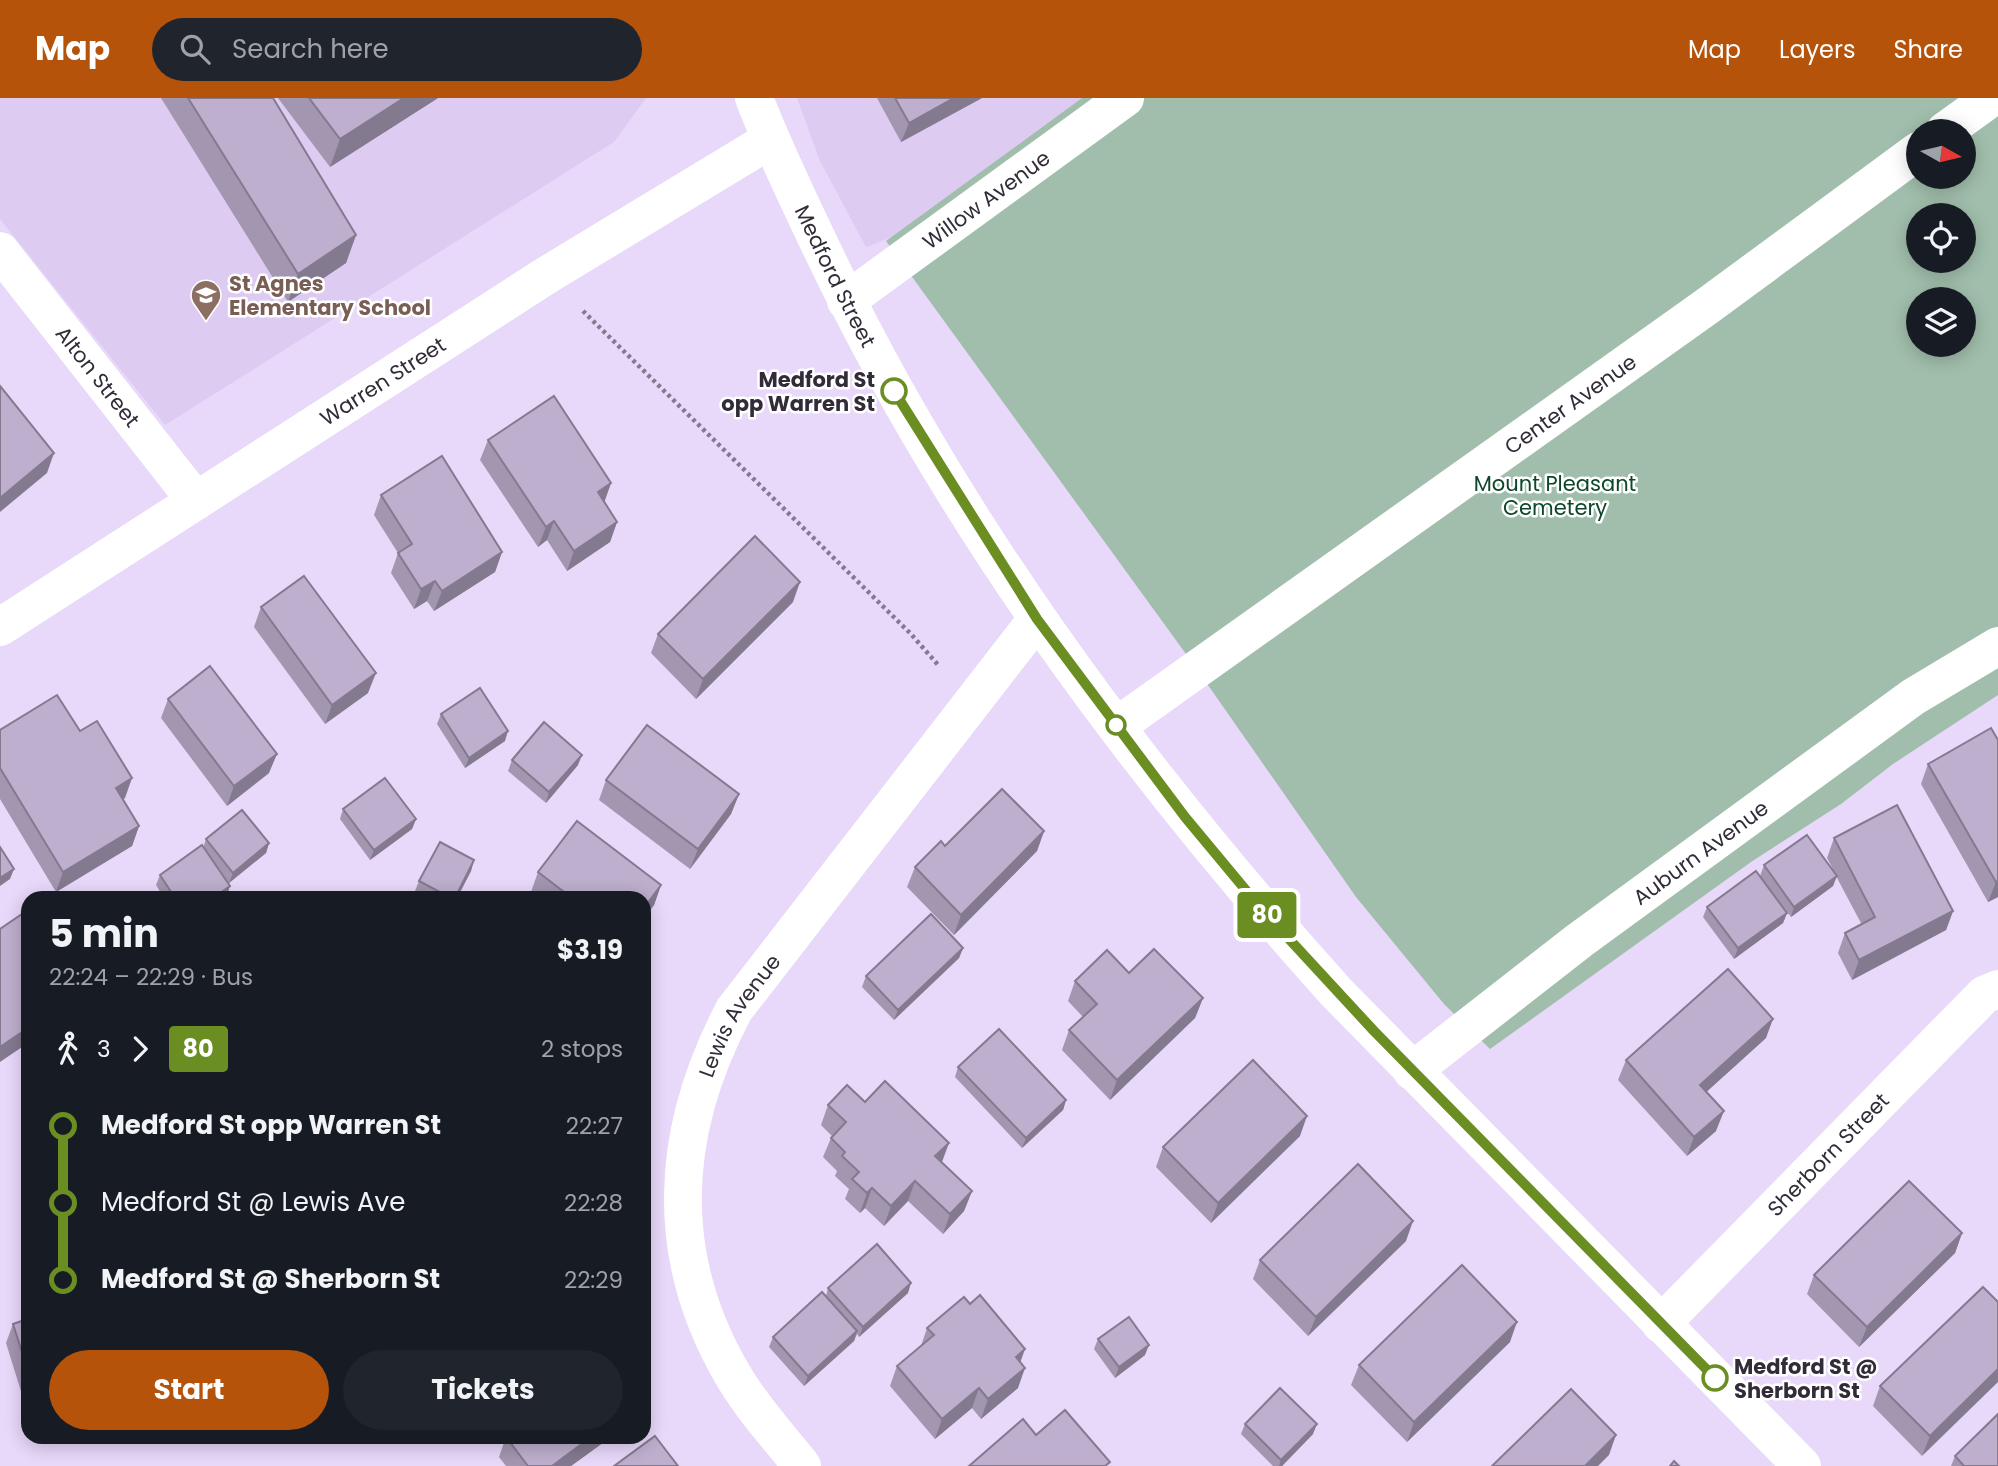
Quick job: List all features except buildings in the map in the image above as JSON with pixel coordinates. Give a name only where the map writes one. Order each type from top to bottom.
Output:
[{"type":"main road","name":"Medford Street","points":[[754,98],[770,140],[846,301],[900,402],[1037,619],[1185,817],[1264,912],[1336,992],[1802,1466]]},
{"type":"main road","name":"Willow Avenue","points":[[846,301],[1125,98]]},
{"type":"main road","points":[[1962,119],[1991,98]]},
{"type":"main road","name":"Warren Street","points":[[0,627],[547,275],[770,140]]},
{"type":"main road","name":"Center Avenue","points":[[1117,726],[1706,307],[1906,160]]},
{"type":"main road","name":"Alton Street","points":[[0,251],[196,501]]},
{"type":"main road","name":"Lewis Avenue","points":[[802,1466],[735,1380],[717,1348],[692,1274],[682,1211],[683,1180],[687,1142],[704,1074],[714,1047],[734,1010],[1037,619]]},
{"type":"main road","name":"Auburn Avenue","points":[[1412,1071],[1580,940],[1913,697],[1998,646]]},
{"type":"main road","name":"Sherborn Street","points":[[1661,1324],[1984,995],[1998,989]]},
{"type":"path","points":[[583,311],[911,634],[947,674]]},
{"type":"shaded area","name":"St Agnes Elementary School","points":[[0,98],[646,98],[614,142],[165,425],[0,219]]},
{"type":"shaded area","points":[[797,98],[1082,98],[892,237],[866,247],[820,161]]},
{"type":"green space","name":"Mount Pleasant Cemetery","points":[[1082,98],[1998,98],[1998,695],[1893,764],[1841,804],[1751,862],[1490,1049],[1444,1004],[1356,897],[1194,665],[886,241]]},
{"type":"bus line","name":"80","points":[[894,391],[1037,619],[1185,817],[1264,912],[1336,992],[1715,1378]]},
{"type":"place","name":"St Agnes Elementary School","points":[[206,322]]},
{"type":"place","name":"Medford St opp Warren St","points":[[894,391]]},
{"type":"place","name":"Medford St @ Sherborn St","points":[[1715,1378]]}]
